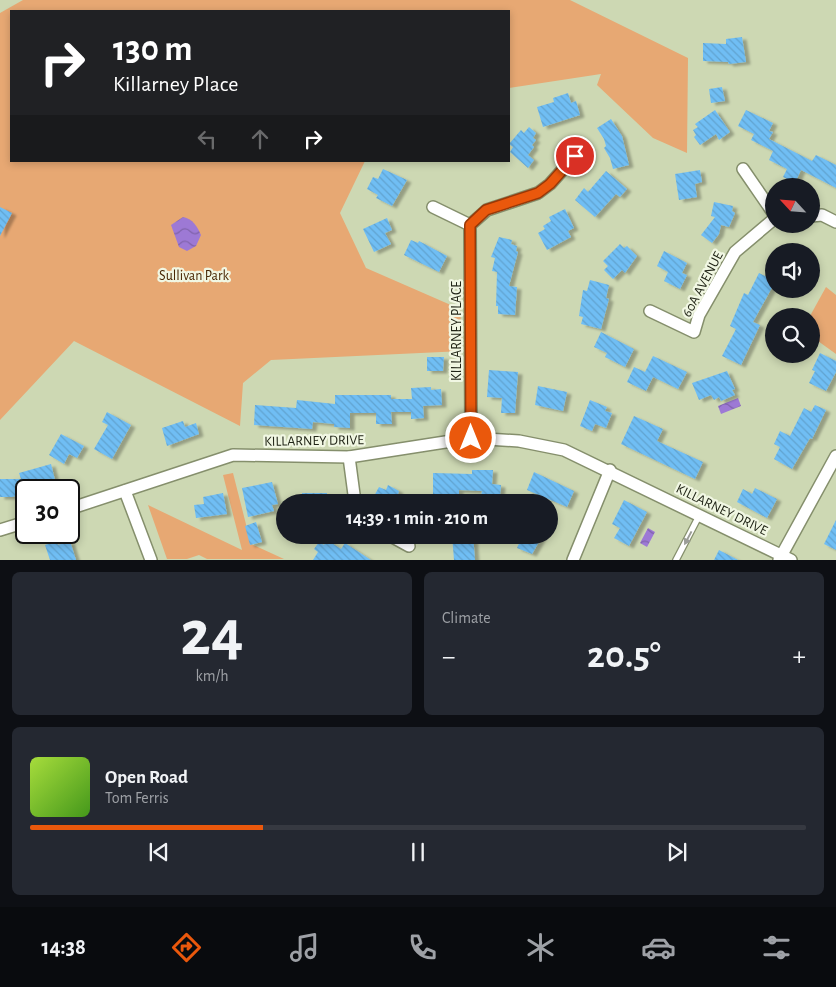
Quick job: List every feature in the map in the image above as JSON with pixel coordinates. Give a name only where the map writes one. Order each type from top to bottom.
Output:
[{"type":"street","points":[[433,207],[470,225],[486,210],[538,193],[550,184],[575,156]]},
{"type":"street","points":[[743,169],[765,201]]},
{"type":"street","points":[[820,216],[836,222]]},
{"type":"street","name":"KILLARNEY PLACE","points":[[470,225],[471,438]]},
{"type":"street","name":"60A AVENUE","points":[[650,311],[694,332],[699,315],[735,252],[765,227]]},
{"type":"street","name":"KILLARNEY DRIVE","points":[[80,505],[233,455],[349,457],[471,438],[519,441],[564,450],[610,470],[784,558]]},
{"type":"street","points":[[784,558],[836,456]]},
{"type":"street","points":[[349,457],[354,494]]},
{"type":"street","points":[[573,560],[610,470]]},
{"type":"street","points":[[125,491],[151,560]]},
{"type":"street","points":[[0,530],[15,525]]},
{"type":"street","points":[[405,544],[409,546]]},
{"type":"lane","points":[[676,560],[699,516]]},
{"type":"green space","name":"Sullivan Park","points":[[23,0],[570,0],[688,58],[687,153],[653,138],[597,85],[601,74],[510,88],[510,10],[10,10],[10,162],[365,162],[340,213],[366,268],[460,309],[463,351],[271,360],[243,383],[240,426],[74,341],[0,420],[0,13]]},
{"type":"green space","points":[[826,287],[836,295],[836,354],[820,342],[820,308],[814,308]]},
{"type":"green space","points":[[233,473],[251,544],[284,559],[207,559],[199,555],[187,559],[167,559],[148,505],[242,550],[223,475]]},
{"type":"water","points":[[183,217],[194,223],[201,235],[196,246],[187,251],[179,247],[171,225]]},
{"type":"water","points":[[738,398],[741,406],[721,414],[718,406]]},
{"type":"water","points":[[648,528],[655,532],[647,547],[640,543]]},
{"type":"building","points":[[742,37],[746,62],[729,64],[728,62],[703,61],[703,43],[726,44],[726,39]]},
{"type":"building","points":[[722,87],[725,101],[711,103],[709,89]]},
{"type":"building","points":[[568,93],[571,103],[576,101],[580,115],[543,127],[537,107],[554,102],[553,98]]},
{"type":"building","points":[[715,110],[730,132],[719,140],[716,134],[700,145],[694,137],[696,135],[693,130],[698,127],[695,124]]},
{"type":"building","points":[[746,110],[773,123],[769,131],[773,132],[769,139],[812,161],[816,155],[836,165],[836,188],[820,180],[820,178],[801,170],[797,178],[783,177],[787,169],[769,160],[773,151],[751,140],[754,134],[738,126]]},
{"type":"building","points":[[611,119],[622,136],[629,165],[613,169],[610,158],[604,148],[606,146],[604,139],[597,128]]},
{"type":"building","points":[[529,127],[536,133],[533,138],[536,140],[532,145],[534,147],[528,155],[534,160],[528,168],[510,152],[513,147],[510,143],[521,130],[524,133]]},
{"type":"building","points":[[383,169],[407,180],[392,206],[376,198],[378,195],[367,189],[373,177],[378,179]]},
{"type":"building","points":[[700,170],[702,182],[695,184],[697,197],[679,200],[675,174]]},
{"type":"building","points":[[606,171],[627,189],[620,197],[616,194],[595,217],[575,200],[584,188],[588,192]]},
{"type":"building","points":[[714,202],[733,206],[732,211],[735,213],[729,227],[721,225],[719,234],[712,243],[701,235],[715,217],[711,216]]},
{"type":"building","points":[[0,207],[12,213],[0,236]]},
{"type":"building","points":[[565,209],[574,228],[568,231],[571,237],[547,250],[538,233],[545,229],[543,226],[551,221],[549,217]]},
{"type":"building","points":[[387,218],[392,230],[385,233],[391,244],[374,252],[363,229]]},
{"type":"building","points":[[499,237],[512,240],[511,244],[517,246],[516,251],[518,252],[509,286],[517,287],[515,315],[498,314],[498,306],[496,306],[497,272],[492,271],[495,258],[491,257]]},
{"type":"building","points":[[411,240],[418,243],[419,241],[447,256],[439,272],[404,255]]},
{"type":"building","points":[[620,244],[624,248],[627,246],[637,256],[625,273],[622,270],[613,279],[604,270],[608,266],[603,261]]},
{"type":"building","points":[[664,251],[687,263],[682,273],[687,275],[680,289],[664,281],[668,272],[657,266]]},
{"type":"building","points":[[759,273],[765,276],[766,298],[753,322],[760,325],[741,365],[722,356],[736,329],[730,326],[744,293],[748,295]]},
{"type":"building","points":[[590,280],[609,285],[606,298],[609,299],[601,329],[581,324],[583,317],[579,316],[583,290],[587,291]]},
{"type":"building","points":[[601,332],[634,349],[625,367],[605,357],[607,353],[594,347]]},
{"type":"building","points":[[820,353],[836,361],[836,372],[826,391],[809,383],[815,371],[812,370],[815,363],[820,363]]},
{"type":"building","points":[[653,356],[687,372],[678,389],[653,377],[646,391],[627,382],[634,367],[645,372]]},
{"type":"building","points":[[427,357],[444,357],[443,371],[427,371]]},
{"type":"building","points":[[489,370],[518,372],[515,413],[501,413],[502,398],[487,397]]},
{"type":"building","points":[[727,371],[735,389],[732,390],[735,395],[721,401],[719,397],[714,400],[711,395],[699,400],[692,383]]},
{"type":"building","points":[[538,386],[567,392],[563,411],[535,405]]},
{"type":"building","points":[[431,387],[431,390],[441,389],[442,405],[423,406],[424,418],[411,419],[411,412],[391,412],[392,424],[376,424],[376,413],[350,413],[350,428],[334,427],[334,424],[313,422],[312,429],[254,425],[255,405],[296,408],[297,400],[335,404],[335,395],[391,395],[391,399],[412,399],[411,388]]},
{"type":"building","points":[[590,400],[607,407],[605,411],[612,413],[606,428],[595,424],[592,431],[580,426]]},
{"type":"building","points":[[815,405],[826,410],[812,439],[810,438],[792,469],[774,459],[780,447],[774,444],[780,431],[790,436],[804,408],[811,412]]},
{"type":"building","points":[[107,412],[131,425],[112,459],[94,449],[108,425],[102,422]]},
{"type":"building","points":[[634,416],[663,429],[657,441],[703,462],[695,479],[621,444]]},
{"type":"building","points":[[183,421],[185,427],[196,423],[199,434],[167,446],[162,428]]},
{"type":"building","points":[[61,434],[84,446],[77,458],[69,454],[64,464],[49,455]]},
{"type":"building","points":[[51,464],[55,479],[21,479],[19,473]]},
{"type":"building","points":[[472,470],[493,470],[492,484],[501,485],[500,494],[481,494],[482,491],[459,490],[459,494],[433,494],[433,473],[472,474]]},
{"type":"building","points":[[534,472],[574,491],[567,507],[558,503],[558,494],[536,494],[527,490]]},
{"type":"building","points":[[0,479],[15,479],[15,496],[0,497]]},
{"type":"building","points":[[272,482],[276,497],[276,504],[272,505],[274,511],[248,517],[242,488]]},
{"type":"building","points":[[388,485],[399,491],[398,494],[375,494],[379,487],[386,490]]},
{"type":"building","points":[[755,488],[777,499],[767,518],[737,502],[743,489],[752,494]]},
{"type":"building","points":[[223,493],[227,514],[196,518],[194,505],[204,504],[203,497]]},
{"type":"building","points":[[302,493],[327,493],[327,494]]},
{"type":"building","points":[[624,500],[647,512],[629,546],[614,538],[620,528],[612,524]]},
{"type":"building","points":[[836,520],[836,550],[824,544]]},
{"type":"building","points":[[256,522],[262,542],[250,545],[245,526]]},
{"type":"building","points":[[71,544],[76,560],[50,560],[45,545]]},
{"type":"building","points":[[318,544],[333,544],[341,549],[347,544],[371,560],[313,560],[318,552],[314,549]]},
{"type":"building","points":[[453,544],[474,544],[475,560],[454,560]]},
{"type":"building","points":[[519,544],[538,544],[532,554],[517,548]]},
{"type":"building","points":[[719,550],[738,560],[714,560]]},
{"type":"route","points":[[471,438],[470,225],[486,210],[538,193],[550,184],[575,156]]}]
